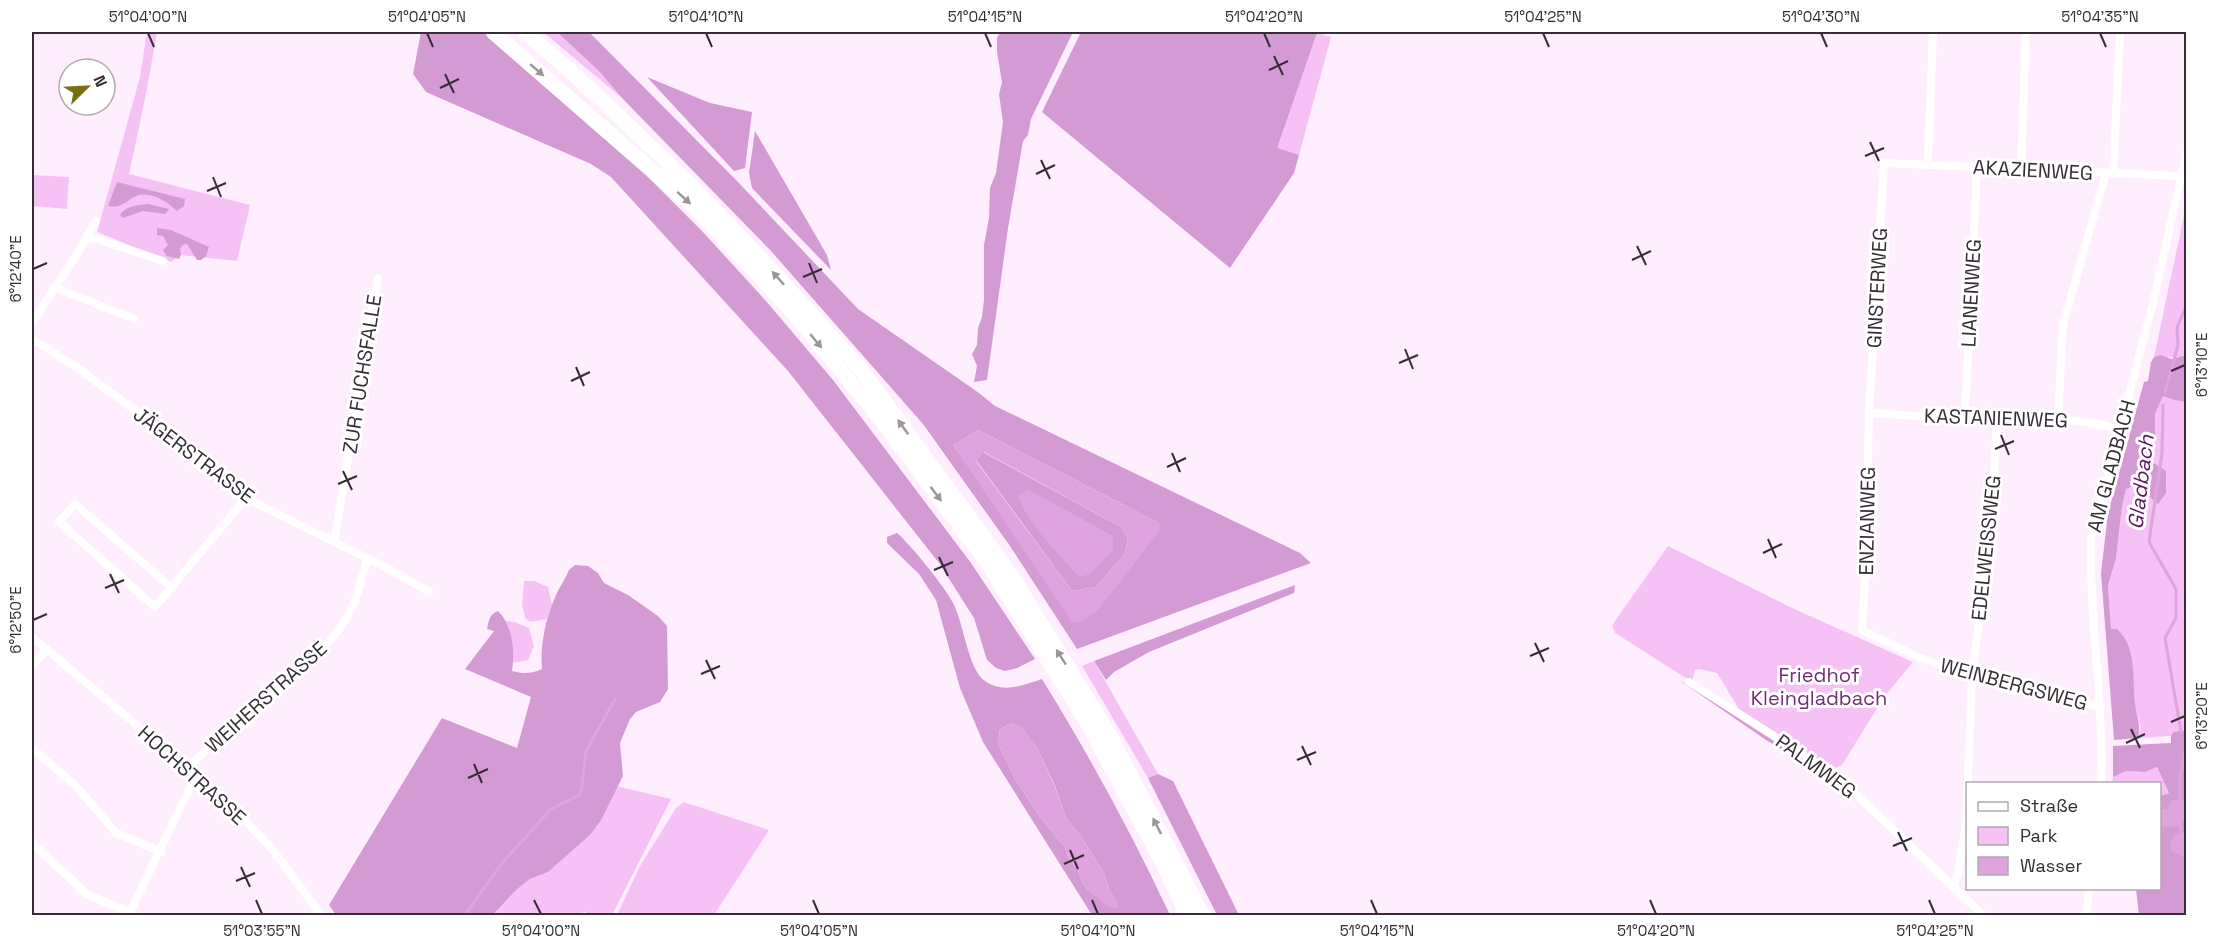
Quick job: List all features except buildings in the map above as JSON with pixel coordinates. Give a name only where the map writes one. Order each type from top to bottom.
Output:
[{"type":"highway","points":[[492,32],[694,207],[791,310],[875,412],[987,562],[1085,718],[1163,863],[1187,915]]},
{"type":"highway","points":[[525,32],[573,73],[692,186],[860,368],[1009,572],[1110,736],[1203,915]]},
{"type":"street","points":[[1928,165],[1933,32]]},
{"type":"street","points":[[2020,169],[2026,32]]},
{"type":"street","points":[[2058,419],[2063,325],[2109,173],[2120,32]]},
{"type":"street","name":"AM GLADBACH","points":[[2101,782],[2101,707],[2090,579],[2091,540],[2154,299],[2187,154]]},
{"type":"street","name":"AKAZIENWEG","points":[[1884,163],[2181,176]]},
{"type":"street","name":"GINSTERWEG","points":[[1869,413],[1884,163]]},
{"type":"street","name":"LIANENWEG","points":[[1965,418],[1977,167]]},
{"type":"street","points":[[32,323],[96,220]]},
{"type":"street","points":[[87,236],[163,261]]},
{"type":"street","name":"ZUR FUCHSFALLE","points":[[334,542],[378,278]]},
{"type":"street","points":[[54,286],[134,319]]},
{"type":"street","name":"JÄGERSTRASSE","points":[[32,339],[79,369],[148,420],[246,498],[429,592]]},
{"type":"street","name":"KASTANIENWEG","points":[[1869,413],[1965,418],[2058,419],[2102,424],[2121,430]]},
{"type":"street","name":"ENZIANWEG","points":[[1862,630],[1866,564],[1869,413]]},
{"type":"street","name":"EDELWEISSWEG","points":[[1967,782],[1971,676],[1991,529],[1997,418]]},
{"type":"street","points":[[172,588],[75,504],[59,522],[155,607],[172,588],[246,498]]},
{"type":"street","name":"WEIHERSTRASSE","points":[[188,768],[209,746],[325,648],[356,600],[367,559]]},
{"type":"street","name":"WEINBERGSWEG","points":[[1862,630],[1920,658],[1971,676],[2101,707]]},
{"type":"street","name":"HOCHSTRASSE","points":[[32,637],[196,775],[272,849],[322,915]]},
{"type":"street","points":[[32,666],[47,649]]},
{"type":"street","name":"PALMWEG","points":[[1689,682],[1838,777],[1984,915]]},
{"type":"street","points":[[32,748],[77,787],[116,833],[161,852]]},
{"type":"street","name":"WEIHERSTRASSE","points":[[32,843],[88,895],[130,912],[161,852],[196,775]]},
{"type":"street","name":"EDELWEISSWEG","points":[[1954,885],[1966,825]]},
{"type":"street","points":[[2086,915],[2090,890]]},
{"type":"green space","points":[[147,32],[157,32],[129,174],[250,205],[237,261],[180,255],[171,262],[97,232],[140,77]]},
{"type":"green space","points":[[543,32],[557,32],[601,72],[622,98]]},
{"type":"green space","points":[[1317,33],[1331,37],[1299,155],[1276,149]]},
{"type":"green space","points":[[32,175],[69,177],[67,209],[32,206]]},
{"type":"green space","points":[[2186,206],[2186,355],[2154,357]]},
{"type":"green space","points":[[2163,396],[2186,402],[2186,730],[2173,732],[2171,736],[2138,738],[2141,727],[2111,629],[2108,585],[2116,559],[2126,489],[2136,485],[2142,489],[2147,459],[2155,440],[2155,414]]},
{"type":"green space","name":"Friedhof Kleingladbach","points":[[1668,546],[1792,608],[1913,662],[1884,697],[1842,765],[1833,769],[1739,709],[1717,673],[1695,670],[1692,682],[1615,633],[1612,626]]},
{"type":"green space","points":[[524,581],[534,581],[548,587],[552,605],[547,619],[530,622],[525,618],[522,605]]},
{"type":"green space","points":[[505,621],[515,622],[529,628],[534,646],[528,660],[512,663]]},
{"type":"green space","points":[[1094,661],[1158,774],[1148,778],[1082,666]]},
{"type":"green space","points":[[2157,767],[2169,793],[2161,796],[2161,782],[2112,782],[2113,777],[2126,771],[2145,772]]},
{"type":"green space","points":[[616,786],[671,799],[612,915],[589,915],[584,911],[581,916],[493,916],[516,890],[530,879],[548,872],[590,835]]},
{"type":"green space","points":[[684,802],[769,830],[714,915],[617,915],[640,866],[676,808]]},
{"type":"shaded area","points":[[421,32],[485,32],[579,111],[702,231],[766,301],[833,380],[971,563],[1035,659],[1005,671],[996,668],[987,660],[974,618],[939,563],[788,371],[611,177],[591,164],[426,92],[413,74]]},
{"type":"shaded area","points":[[557,32],[589,32],[738,182],[858,309],[995,406],[1300,553],[1311,563],[1077,649],[1010,546],[923,424],[771,251],[622,98],[600,72]],"holes":[[[978,430],[1159,523],[1079,623],[953,445]]]},
{"type":"shaded area","points":[[1000,32],[1073,32],[1031,119],[1028,135],[1023,141],[1008,228],[987,380],[974,382],[977,366],[972,354],[977,345],[984,300],[984,245],[989,218],[990,188],[996,173],[1003,122],[999,94],[1002,82],[997,52],[997,38]]},
{"type":"shaded area","points":[[1081,32],[1317,33],[1277,148],[1299,155],[1294,173],[1230,268],[1042,112]]},
{"type":"shaded area","points":[[647,77],[710,103],[752,112],[745,168],[734,171]]},
{"type":"shaded area","points":[[755,131],[827,255],[831,270],[752,188],[749,173]]},
{"type":"shaded area","points":[[117,182],[185,199],[184,206],[177,211],[163,200],[145,194],[134,197],[119,206],[108,206]]},
{"type":"shaded area","points":[[148,204],[169,209],[165,214],[143,211],[123,218],[120,215],[128,208]]},
{"type":"shaded area","points":[[157,228],[171,230],[209,247],[206,256],[197,260],[187,244],[182,245],[179,259],[167,256],[163,250],[168,245],[163,236],[157,235]]},
{"type":"shaded area","points":[[2161,355],[2172,359],[2186,355],[2186,402],[2163,396],[2155,414],[2155,440],[2147,459],[2166,471],[2166,493],[2158,504],[2136,485],[2126,489],[2122,506],[2116,559],[2108,585],[2111,629],[2117,629],[2129,646],[2139,730],[2138,738],[2114,740],[2101,573],[2108,513],[2144,382],[2148,381],[2154,357]]},
{"type":"shaded area","points":[[983,452],[1121,527],[1128,538],[1125,553],[1096,587],[1072,591],[976,460]]},
{"type":"shaded area","points":[[897,533],[944,588],[958,614],[974,667],[985,681],[1006,688],[1042,679],[1109,795],[1170,915],[1092,915],[983,742],[960,688],[936,600],[919,574],[887,543],[887,537]],"holes":[[[1012,723],[1036,746],[1055,786],[1066,818],[1080,835],[1104,873],[1117,903],[1097,897],[1087,889],[1078,870],[1068,857],[1065,847],[1040,817],[1014,777],[998,743],[1000,729]]]},
{"type":"shaded area","points":[[575,565],[588,566],[598,573],[604,583],[628,595],[658,616],[667,626],[668,689],[660,702],[636,712],[630,719],[620,743],[623,776],[601,820],[590,835],[548,872],[530,879],[516,890],[493,915],[336,915],[329,905],[442,718],[517,748],[531,697],[465,669],[494,631],[487,629],[491,616],[498,611],[507,624],[512,639],[512,671],[527,673],[542,669],[544,634],[548,617],[569,570]]},
{"type":"shaded area","points":[[1295,585],[1294,593],[1149,652],[1114,672],[1106,680],[1094,661]]},
{"type":"shaded area","points":[[1679,680],[1724,706],[1839,782],[1833,781],[1766,740]]},
{"type":"shaded area","points":[[2186,730],[2186,915],[2139,915],[2136,890],[2161,890],[2161,796],[2169,793],[2157,767],[2145,772],[2126,771],[2113,777],[2113,746],[2171,743],[2173,732]]},
{"type":"shaded area","points":[[1158,774],[1173,781],[1239,915],[1217,915],[1148,778]]},
{"type":"water","points":[[978,430],[1159,523],[1161,529],[1098,610],[1079,623],[1072,622],[953,445]],"holes":[[[984,452],[1121,527],[1128,538],[1125,553],[1096,587],[1072,591],[976,461]]]},
{"type":"water","points":[[1027,489],[1113,536],[1113,550],[1090,574],[1079,577],[1036,528],[1018,496]]},
{"type":"water","points":[[1012,723],[1022,726],[1036,746],[1066,818],[1080,835],[1104,873],[1118,909],[1107,906],[1087,889],[1078,870],[1068,857],[1065,847],[1040,817],[1014,777],[998,743],[1000,729]]},
{"type":"water","points":[[2171,800],[2186,800],[2186,819],[2176,827],[2161,826],[2161,802],[2163,809],[2168,809]]},
{"type":"water","points":[[2186,833],[2186,856],[2182,856],[2171,851],[2170,843],[2175,834]]},
{"type":"waterway","name":"Gladbach","points":[[2165,393],[2178,345],[2177,328],[2186,306]]},
{"type":"waterway","name":"Gladbach","points":[[2163,405],[2162,453],[2149,542],[2176,589],[2176,618],[2165,638],[2181,732]]},
{"type":"waterway","points":[[464,916],[503,862],[551,809],[581,794],[586,751],[615,699]]},
{"type":"waterway","name":"Gladbach","points":[[2180,803],[2180,777],[2185,752]]},
{"type":"waterway","name":"Gladbach","points":[[2180,822],[2181,836]]}]
